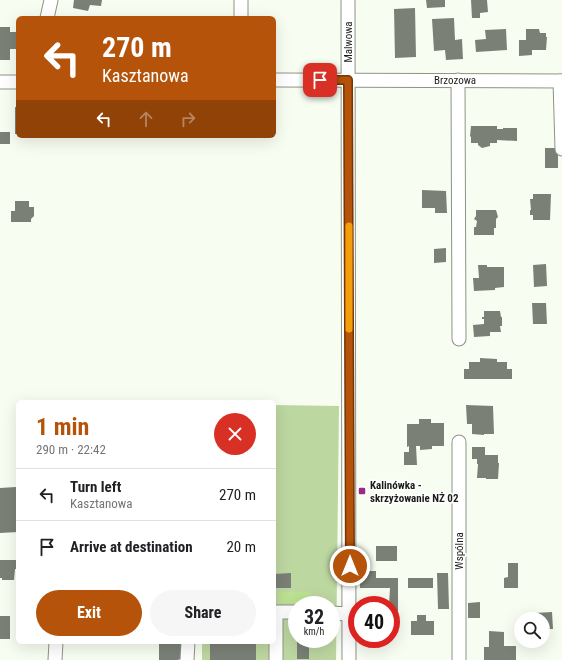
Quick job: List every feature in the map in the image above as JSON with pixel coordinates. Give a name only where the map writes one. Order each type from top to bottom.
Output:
[{"type":"street","points":[[47,16],[51,0]]},
{"type":"street","points":[[241,0],[241,16]]},
{"type":"street","name":"Malwowa","points":[[348,0],[350,596]]},
{"type":"street","name":"Brzozowa","points":[[276,80],[561,81]]},
{"type":"street","points":[[458,80],[460,339]]},
{"type":"street","points":[[561,81],[562,149]]},
{"type":"street","points":[[0,82],[16,82]]},
{"type":"street","name":"Wspólna","points":[[459,442],[459,660]]},
{"type":"street","points":[[276,611],[288,612]]},
{"type":"street","points":[[55,660],[56,644]]},
{"type":"street","points":[[187,660],[188,644]]},
{"type":"street","points":[[276,644],[276,660]]},
{"type":"street","name":"Malwowa","points":[[349,648],[349,660]]},
{"type":"shaded area","points":[[276,405],[339,406],[337,596],[288,596],[288,648],[336,648],[336,660],[202,660],[202,644],[276,644]]},
{"type":"shaded area","points":[[279,592],[310,592],[310,596],[288,596],[288,603],[278,603]]},
{"type":"building","points":[[74,0],[102,0],[101,6],[90,5],[88,11],[73,8]]},
{"type":"building","points":[[426,0],[445,0],[445,7],[427,8]]},
{"type":"building","points":[[471,0],[487,0],[488,12],[480,13],[480,18],[472,18]]},
{"type":"building","points":[[415,8],[416,57],[395,58],[394,9]]},
{"type":"building","points":[[454,18],[455,40],[462,39],[463,59],[446,60],[445,50],[434,51],[432,19]]},
{"type":"building","points":[[0,27],[10,27],[10,32],[16,32],[16,49],[10,49],[10,60],[0,60]]},
{"type":"building","points":[[506,29],[507,50],[476,52],[475,40],[486,39],[485,30]]},
{"type":"building","points":[[526,29],[539,29],[540,33],[546,33],[546,50],[532,50],[532,55],[519,56],[519,40],[526,40]]},
{"type":"building","points":[[15,107],[16,107],[16,134]]},
{"type":"building","points":[[471,126],[497,126],[497,129],[517,128],[517,141],[497,140],[497,143],[490,143],[490,146],[482,148],[478,145],[478,143],[471,143]]},
{"type":"building","points":[[0,132],[10,132],[10,144],[0,144]]},
{"type":"building","points":[[545,148],[558,148],[558,168],[545,168]]},
{"type":"building","points":[[422,190],[446,191],[447,213],[435,213],[435,208],[422,208]]},
{"type":"building","points":[[533,194],[551,194],[550,220],[533,220],[533,215],[530,215],[530,199],[533,199]]},
{"type":"building","points":[[15,201],[29,201],[29,207],[34,207],[34,216],[31,219],[31,222],[11,222],[11,211],[15,211]]},
{"type":"building","points":[[476,210],[496,210],[498,217],[496,219],[496,228],[494,228],[494,235],[474,235],[474,227],[476,227],[477,221],[474,219],[476,216]]},
{"type":"building","points":[[446,248],[446,262],[434,263],[434,249]]},
{"type":"building","points":[[546,264],[547,286],[534,287],[533,265]]},
{"type":"building","points":[[478,265],[487,265],[487,267],[504,267],[504,287],[495,288],[495,290],[474,291],[473,278],[479,278]]},
{"type":"building","points":[[532,303],[546,303],[547,324],[533,324]]},
{"type":"building","points":[[484,311],[500,311],[502,317],[502,326],[500,326],[501,332],[490,332],[490,336],[474,337],[473,325],[484,324],[484,319],[482,319],[482,317],[484,317]]},
{"type":"building","points":[[480,358],[497,359],[497,362],[507,362],[507,369],[512,369],[512,379],[464,379],[464,369],[469,369],[469,362],[480,362]]},
{"type":"building","points":[[466,405],[493,406],[494,434],[472,434],[472,424],[467,424]]},
{"type":"building","points":[[419,419],[431,419],[431,423],[444,423],[444,446],[432,446],[432,449],[420,450],[420,446],[416,446],[417,465],[404,465],[404,452],[409,452],[409,446],[407,447],[407,424],[419,424]]},
{"type":"building","points":[[472,447],[485,447],[485,455],[498,455],[498,479],[477,478],[478,464],[477,459],[472,459]]},
{"type":"building","points":[[16,487],[16,532],[0,533],[0,488]]},
{"type":"building","points":[[376,546],[397,546],[397,561],[376,561]]},
{"type":"building","points":[[0,560],[16,560],[14,580],[2,580],[2,578],[0,578]]},
{"type":"building","points":[[508,563],[518,563],[518,588],[504,588],[504,578],[508,577]]},
{"type":"building","points":[[367,571],[376,571],[376,578],[398,578],[398,596],[390,596],[390,588],[360,588],[360,578],[367,578]]},
{"type":"building","points":[[291,573],[291,588],[276,588],[276,574]]},
{"type":"building","points":[[437,573],[448,573],[449,609],[438,609]]},
{"type":"building","points":[[408,578],[433,578],[433,588],[408,588]]},
{"type":"building","points":[[480,602],[480,618],[468,618],[468,603]]},
{"type":"building","points":[[550,612],[552,612],[553,629],[550,629]]},
{"type":"building","points":[[417,615],[426,615],[426,621],[434,621],[434,635],[411,635],[411,621],[417,621]]},
{"type":"building","points":[[0,616],[10,616],[10,639],[0,639]]},
{"type":"building","points":[[489,631],[504,632],[504,646],[514,646],[514,648],[516,648],[516,660],[484,660],[484,647],[489,647]]},
{"type":"building","points":[[159,644],[182,644],[181,658],[178,660],[159,660]]},
{"type":"building","points":[[210,644],[256,644],[256,660],[210,660]]},
{"type":"building","points":[[297,648],[309,648],[309,659],[297,659]]},
{"type":"slow traffic","points":[[349,226],[349,329]]},
{"type":"place","name":"Kalinówka - skrzyżowanie NŻ 02","points":[[362,491]]},
{"type":"route","points":[[320,80],[348,80],[350,566]]}]
